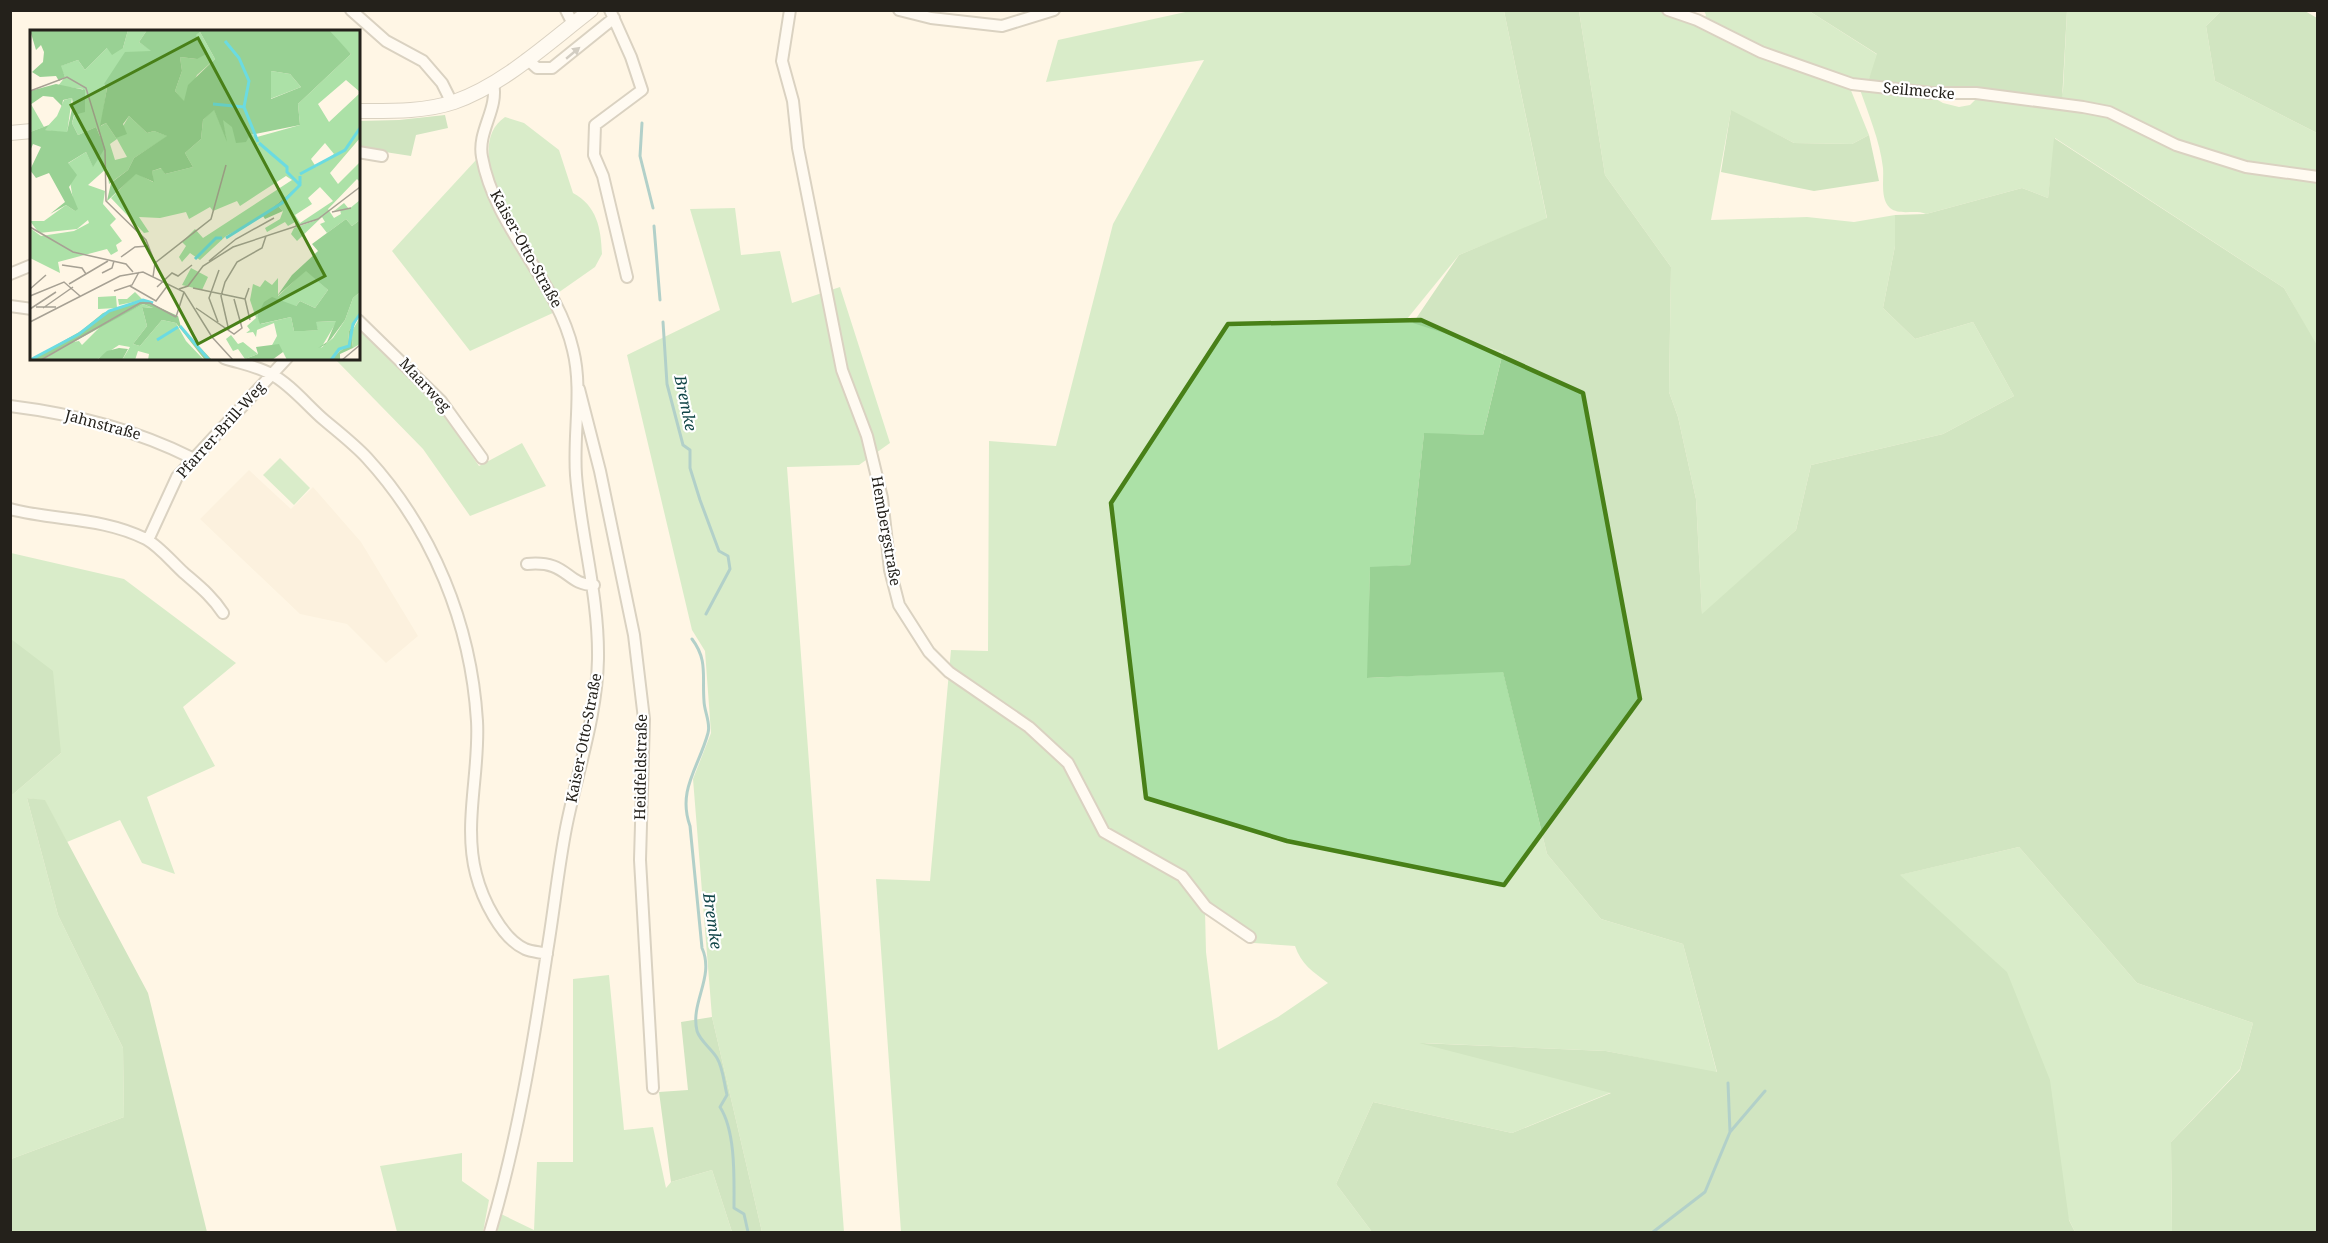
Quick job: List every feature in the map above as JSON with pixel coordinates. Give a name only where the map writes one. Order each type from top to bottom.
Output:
[{"type":"main road","points":[[360,111],[406,110],[452,103],[493,82],[591,10]]},
{"type":"main road","points":[[10,133],[30,131]]},
{"type":"street","points":[[351,10],[386,41],[423,61],[442,83],[452,103]]},
{"type":"street","points":[[566,10],[573,24]]},
{"type":"street","name":"Hembergstraße","points":[[790,10],[782,61],[793,101],[798,148],[842,370],[867,436],[882,498],[890,570],[899,605],[928,652],[949,672],[1053,747],[1068,763],[1104,832],[1182,876],[1206,907],[1250,937]]},
{"type":"street","points":[[899,10],[1002,26],[1054,10]]},
{"type":"street","name":"Seilmecke","points":[[1668,10],[1697,20],[1761,52],[1852,84],[1932,93],[1976,93],[2083,107],[2118,116],[2176,145],[2246,166],[2318,177]]},
{"type":"street","points":[[526,59],[537,68],[552,68],[612,14],[642,90],[595,125],[594,155],[603,176],[627,277]]},
{"type":"street","name":"Kaiser-Otto-Straße","points":[[490,1233],[510,1159],[547,954],[566,828],[595,699],[598,657],[594,585],[577,484],[575,452],[577,380],[574,352],[563,315],[503,214],[482,160],[480,140],[493,103],[493,82]]},
{"type":"street","points":[[360,152],[382,156]]},
{"type":"street","points":[[10,274],[30,266]]},
{"type":"street","points":[[10,306],[30,309]]},
{"type":"street","name":"Maarweg","points":[[360,322],[441,401],[482,458]]},
{"type":"street","points":[[230,360],[272,374],[366,457],[402,502],[424,537],[458,612],[465,633],[477,718],[478,748],[471,851],[476,875],[487,903],[505,931],[524,949],[547,954]]},
{"type":"street","name":"Pfarrer-Brill-Weg","points":[[148,540],[177,477],[192,458],[285,360]]},
{"type":"street","name":"Heidfeldstraße","points":[[577,380],[592,437],[634,635],[644,719],[640,860],[654,1088]]},
{"type":"street","name":"Jahnstraße","points":[[10,406],[97,421],[124,429],[192,458]]},
{"type":"street","points":[[10,509],[105,524],[148,540],[214,598],[223,613]]},
{"type":"street","points":[[527,564],[553,565],[563,569],[579,584],[594,585]]},
{"type":"highlighted area","points":[[1421,320],[1583,393],[1640,699],[1504,885],[1287,841],[1146,798],[1111,503],[1228,324]]},
{"type":"shaded area","points":[[249,470],[291,509],[313,487],[361,542],[418,636],[386,663],[347,624],[300,614],[200,519]]},
{"type":"green space","points":[[1190,11],[1504,11],[1547,219],[1459,255],[1407,319],[1503,352],[1483,435],[1424,434],[1410,565],[1370,568],[1368,678],[1503,671],[1547,854],[1601,919],[1683,944],[1717,1073],[1606,1051],[1423,1043],[1612,1092],[1512,1133],[1373,1102],[1336,1184],[1372,1232],[901,1232],[876,879],[930,881],[951,650],[988,651],[989,441],[1056,446],[1113,224],[1204,60],[1046,82],[1058,40]],"holes":[[[1205,910],[1234,933],[1254,943],[1295,946],[1304,963],[1328,983],[1278,1017],[1218,1050],[1206,952]]]},
{"type":"green space","points":[[1504,11],[1579,11],[1605,175],[1671,267],[1669,392],[1678,417],[1696,499],[1702,614],[1796,530],[1811,465],[1943,434],[2014,396],[1973,322],[1915,339],[1883,308],[1895,246],[1895,215],[1926,214],[2022,188],[2048,198],[2054,138],[2284,288],[2318,347],[2317,1232],[2172,1232],[2171,1142],[2240,1070],[2253,1023],[2137,983],[2019,847],[1900,875],[2007,972],[2050,1080],[2069,1220],[2075,1232],[1372,1232],[1336,1184],[1373,1102],[1512,1133],[1611,1093],[1419,1043],[1606,1051],[1717,1072],[1683,944],[1601,919],[1547,854],[1503,672],[1367,678],[1370,567],[1410,565],[1424,433],[1483,435],[1503,352],[1413,323],[1459,255],[1547,218]]},
{"type":"green space","points":[[1579,11],[1661,11],[1701,26],[1706,15],[1704,11],[1809,11],[1878,55],[1867,85],[1850,88],[1869,135],[1852,144],[1794,143],[1731,111],[1711,220],[1807,217],[1854,222],[1895,215],[1895,246],[1883,308],[1915,339],[1973,322],[2014,396],[1943,434],[1811,465],[1796,530],[1702,615],[1696,499],[1678,417],[1669,392],[1671,267],[1605,175]]},
{"type":"green space","points":[[1809,11],[2067,11],[2062,100],[1867,85],[1877,54]]},
{"type":"green space","points":[[2067,11],[2221,11],[2206,26],[2215,81],[2317,133],[2317,347],[2284,288],[2055,138],[2048,198],[2022,188],[1926,214],[1898,212],[1887,204],[1879,148],[1859,87],[1931,96],[1943,103],[1959,107],[1970,105],[1976,99],[2059,107],[2063,90]]},
{"type":"green space","points":[[2221,11],[2305,11],[2317,18],[2317,133],[2215,81],[2206,26]]},
{"type":"green space","points":[[1731,110],[1794,143],[1852,144],[1869,135],[1879,181],[1814,191],[1721,172]]},
{"type":"green space","points":[[445,115],[448,128],[416,135],[411,156],[360,148],[360,121]]},
{"type":"green space","points":[[505,117],[524,123],[559,150],[573,193],[588,204],[599,227],[602,254],[595,267],[555,295],[516,232],[493,179],[489,154],[492,133]]},
{"type":"green space","points":[[476,160],[486,192],[555,312],[470,351],[392,251]]},
{"type":"green space","points":[[735,208],[741,255],[780,251],[792,303],[840,287],[890,443],[859,465],[787,467],[844,1232],[762,1232],[712,1017],[693,779],[711,733],[705,651],[692,630],[627,355],[720,310],[690,209]]},
{"type":"green space","points":[[360,327],[436,403],[479,466],[522,443],[546,486],[470,516],[423,449],[336,360],[360,360]]},
{"type":"green space","points":[[280,458],[310,488],[294,505],[263,475]]},
{"type":"green space","points":[[11,553],[124,579],[236,663],[183,707],[215,766],[147,797],[175,874],[142,863],[120,820],[67,842],[45,801],[27,798],[58,915],[123,1048],[124,1117],[11,1159],[11,796],[61,753],[11,639]]},
{"type":"green space","points":[[11,639],[53,671],[61,753],[11,796]]},
{"type":"green space","points":[[27,798],[45,800],[148,993],[207,1232],[11,1232],[11,1159],[124,1117],[123,1048],[58,915]]},
{"type":"green space","points":[[2019,847],[2137,983],[2253,1023],[2240,1069],[2171,1142],[2172,1232],[2075,1232],[1899,875]]},
{"type":"green space","points":[[609,975],[624,1130],[653,1127],[666,1188],[671,1182],[712,1170],[732,1232],[497,1232],[501,1214],[534,1230],[537,1162],[573,1162],[573,979]]},
{"type":"green space","points":[[712,1017],[762,1232],[732,1232],[712,1170],[671,1182],[659,1092],[688,1090],[681,1022]]},
{"type":"green space","points":[[462,1153],[462,1181],[489,1200],[483,1232],[397,1232],[380,1166]]},
{"type":"waterway","name":"Bremke","points":[[642,123],[640,156],[653,208]]},
{"type":"waterway","name":"Bremke","points":[[654,226],[660,300]]},
{"type":"waterway","name":"Bremke","points":[[663,322],[667,384],[683,445],[690,450],[690,468],[700,500],[719,551],[728,556],[730,569],[706,614]]},
{"type":"waterway","name":"Bremke","points":[[692,639],[702,661],[704,705],[709,729],[691,779],[686,801],[706,969],[697,1010],[697,1031],[717,1058],[722,1071],[727,1095],[720,1107],[729,1129],[731,1142],[734,1208],[744,1214],[748,1232]]},
{"type":"waterway","points":[[1728,1083],[1730,1132]]},
{"type":"waterway","points":[[1653,1232],[1705,1192],[1730,1132],[1765,1091]]}]
